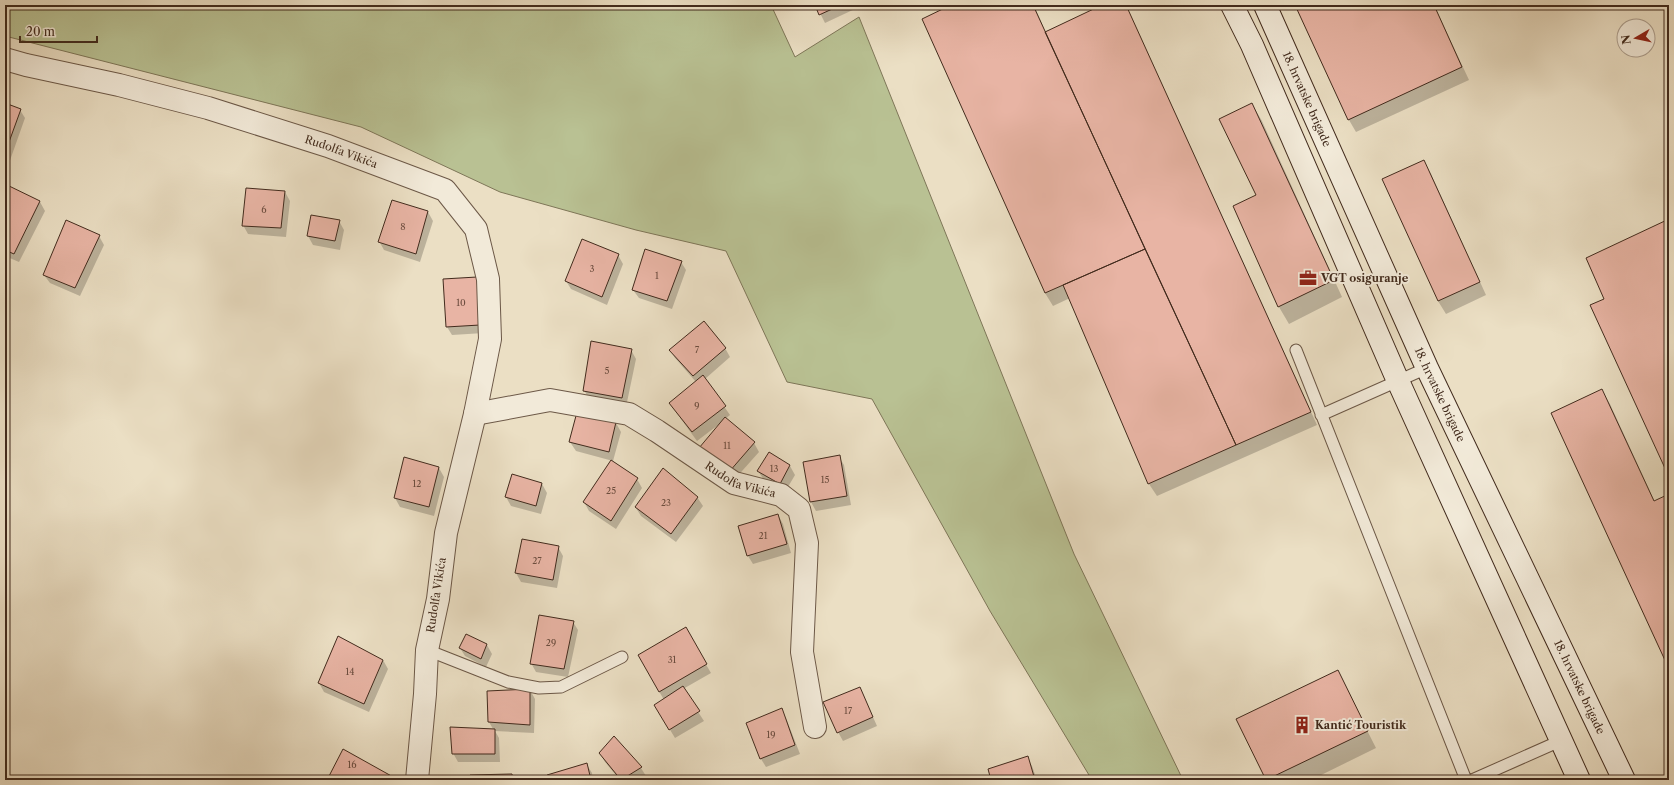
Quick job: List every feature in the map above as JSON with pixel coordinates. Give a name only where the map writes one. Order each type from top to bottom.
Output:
[{"type":"main road","points":[[1232,5],[1252,45],[1398,381],[1579,780]]},
{"type":"main road","name":"18. hrvatske brigade","points":[[1265,5],[1427,368],[1624,780]]},
{"type":"main road","name":"Rudolfa Vikića","points":[[5,59],[119,85],[208,108],[328,146],[445,190],[476,229],[488,279],[490,339],[475,414],[446,533],[438,599],[427,650],[425,694],[417,780]]},
{"type":"main road","name":"Rudolfa Vikića","points":[[475,414],[550,400],[629,414],[734,483],[781,495],[799,509],[807,543],[802,652],[815,727]]},
{"type":"lane","points":[[1296,350],[1466,780]]},
{"type":"lane","points":[[1322,415],[1427,368]]},
{"type":"lane","points":[[427,650],[508,682],[539,688],[561,687],[622,657]]},
{"type":"lane","points":[[1472,780],[1560,741]]},
{"type":"green space","points":[[5,5],[771,5],[795,57],[859,17],[1074,554],[1183,780],[1092,780],[990,611],[872,399],[787,382],[726,251],[636,230],[500,192],[361,127],[5,36]]},
{"type":"building","points":[[815,5],[841,5],[819,15]]},
{"type":"building","points":[[951,5],[1033,5],[1145,249],[1045,293],[922,19]]},
{"type":"building","points":[[1102,5],[1126,5],[1311,412],[1236,445],[1045,32]]},
{"type":"building","points":[[1295,5],[1434,5],[1462,67],[1348,120]]},
{"type":"building","points":[[5,103],[21,109],[5,153]]},
{"type":"building","points":[[1252,103],[1334,280],[1278,307],[1233,206],[1256,195],[1219,119]]},
{"type":"building","points":[[1424,160],[1480,282],[1438,301],[1382,179]]},
{"type":"building","points":[[5,184],[40,201],[14,254],[5,250]]},
{"type":"building","points":[[246,188],[285,191],[281,228],[242,226]]},
{"type":"building","points":[[392,200],[428,211],[416,254],[378,242]]},
{"type":"building","points":[[311,215],[340,220],[335,241],[307,236]]},
{"type":"building","points":[[1669,219],[1669,477],[1590,305],[1604,299],[1586,258]]},
{"type":"building","points":[[66,220],[100,235],[75,288],[43,275]]},
{"type":"building","points":[[582,239],[619,254],[602,297],[565,281]]},
{"type":"building","points":[[645,249],[682,261],[667,301],[632,290]]},
{"type":"building","points":[[1145,249],[1236,445],[1148,484],[1063,285]]},
{"type":"building","points":[[477,277],[480,325],[446,327],[443,279]]},
{"type":"building","points":[[704,321],[726,348],[693,376],[669,350]]},
{"type":"building","points":[[591,341],[632,349],[622,398],[583,391]]},
{"type":"building","points":[[703,375],[726,406],[692,432],[669,403]]},
{"type":"building","points":[[1602,389],[1654,501],[1669,494],[1669,669],[1551,413]]},
{"type":"building","points":[[577,412],[616,422],[609,452],[569,442]]},
{"type":"building","points":[[725,417],[755,442],[729,472],[699,448]]},
{"type":"building","points":[[769,452],[790,465],[780,484],[757,471]]},
{"type":"building","points":[[840,455],[847,496],[810,502],[803,462]]},
{"type":"building","points":[[404,457],[439,467],[429,507],[394,498]]},
{"type":"building","points":[[611,460],[638,478],[611,521],[583,502]]},
{"type":"building","points":[[663,468],[698,497],[671,534],[635,507]]},
{"type":"building","points":[[512,474],[542,483],[536,506],[505,497]]},
{"type":"building","points":[[778,514],[787,544],[747,556],[738,526]]},
{"type":"building","points":[[522,539],[559,546],[553,580],[515,573]]},
{"type":"building","points":[[539,615],[574,621],[564,669],[530,664]]},
{"type":"building","points":[[686,627],[707,664],[659,692],[638,655]]},
{"type":"building","points":[[466,634],[487,644],[481,659],[459,648]]},
{"type":"building","points":[[338,636],[383,660],[364,704],[318,683]]},
{"type":"building","name":"Kantić Touristik","points":[[1338,670],[1368,731],[1266,780],[1236,719]]},
{"type":"building","points":[[683,686],[700,711],[669,730],[654,705]]},
{"type":"building","points":[[860,687],[873,717],[837,733],[823,702]]},
{"type":"building","points":[[530,689],[530,725],[488,722],[487,691]]},
{"type":"building","points":[[782,708],[795,745],[760,759],[746,723]]},
{"type":"building","points":[[450,727],[495,729],[495,754],[452,754]]},
{"type":"building","points":[[614,736],[642,767],[621,780],[599,753]]},
{"type":"building","points":[[343,749],[395,778],[394,780],[327,780]]},
{"type":"building","points":[[1028,756],[1035,780],[991,780],[988,769]]},
{"type":"building","points":[[587,763],[591,780],[548,780],[547,775]]},
{"type":"building","points":[[512,774],[513,780],[470,780],[470,775]]},
{"type":"place","name":"VGT osiguranje","points":[[1308,278]]},
{"type":"place","name":"Kantić Touristik","points":[[1302,725]]}]
